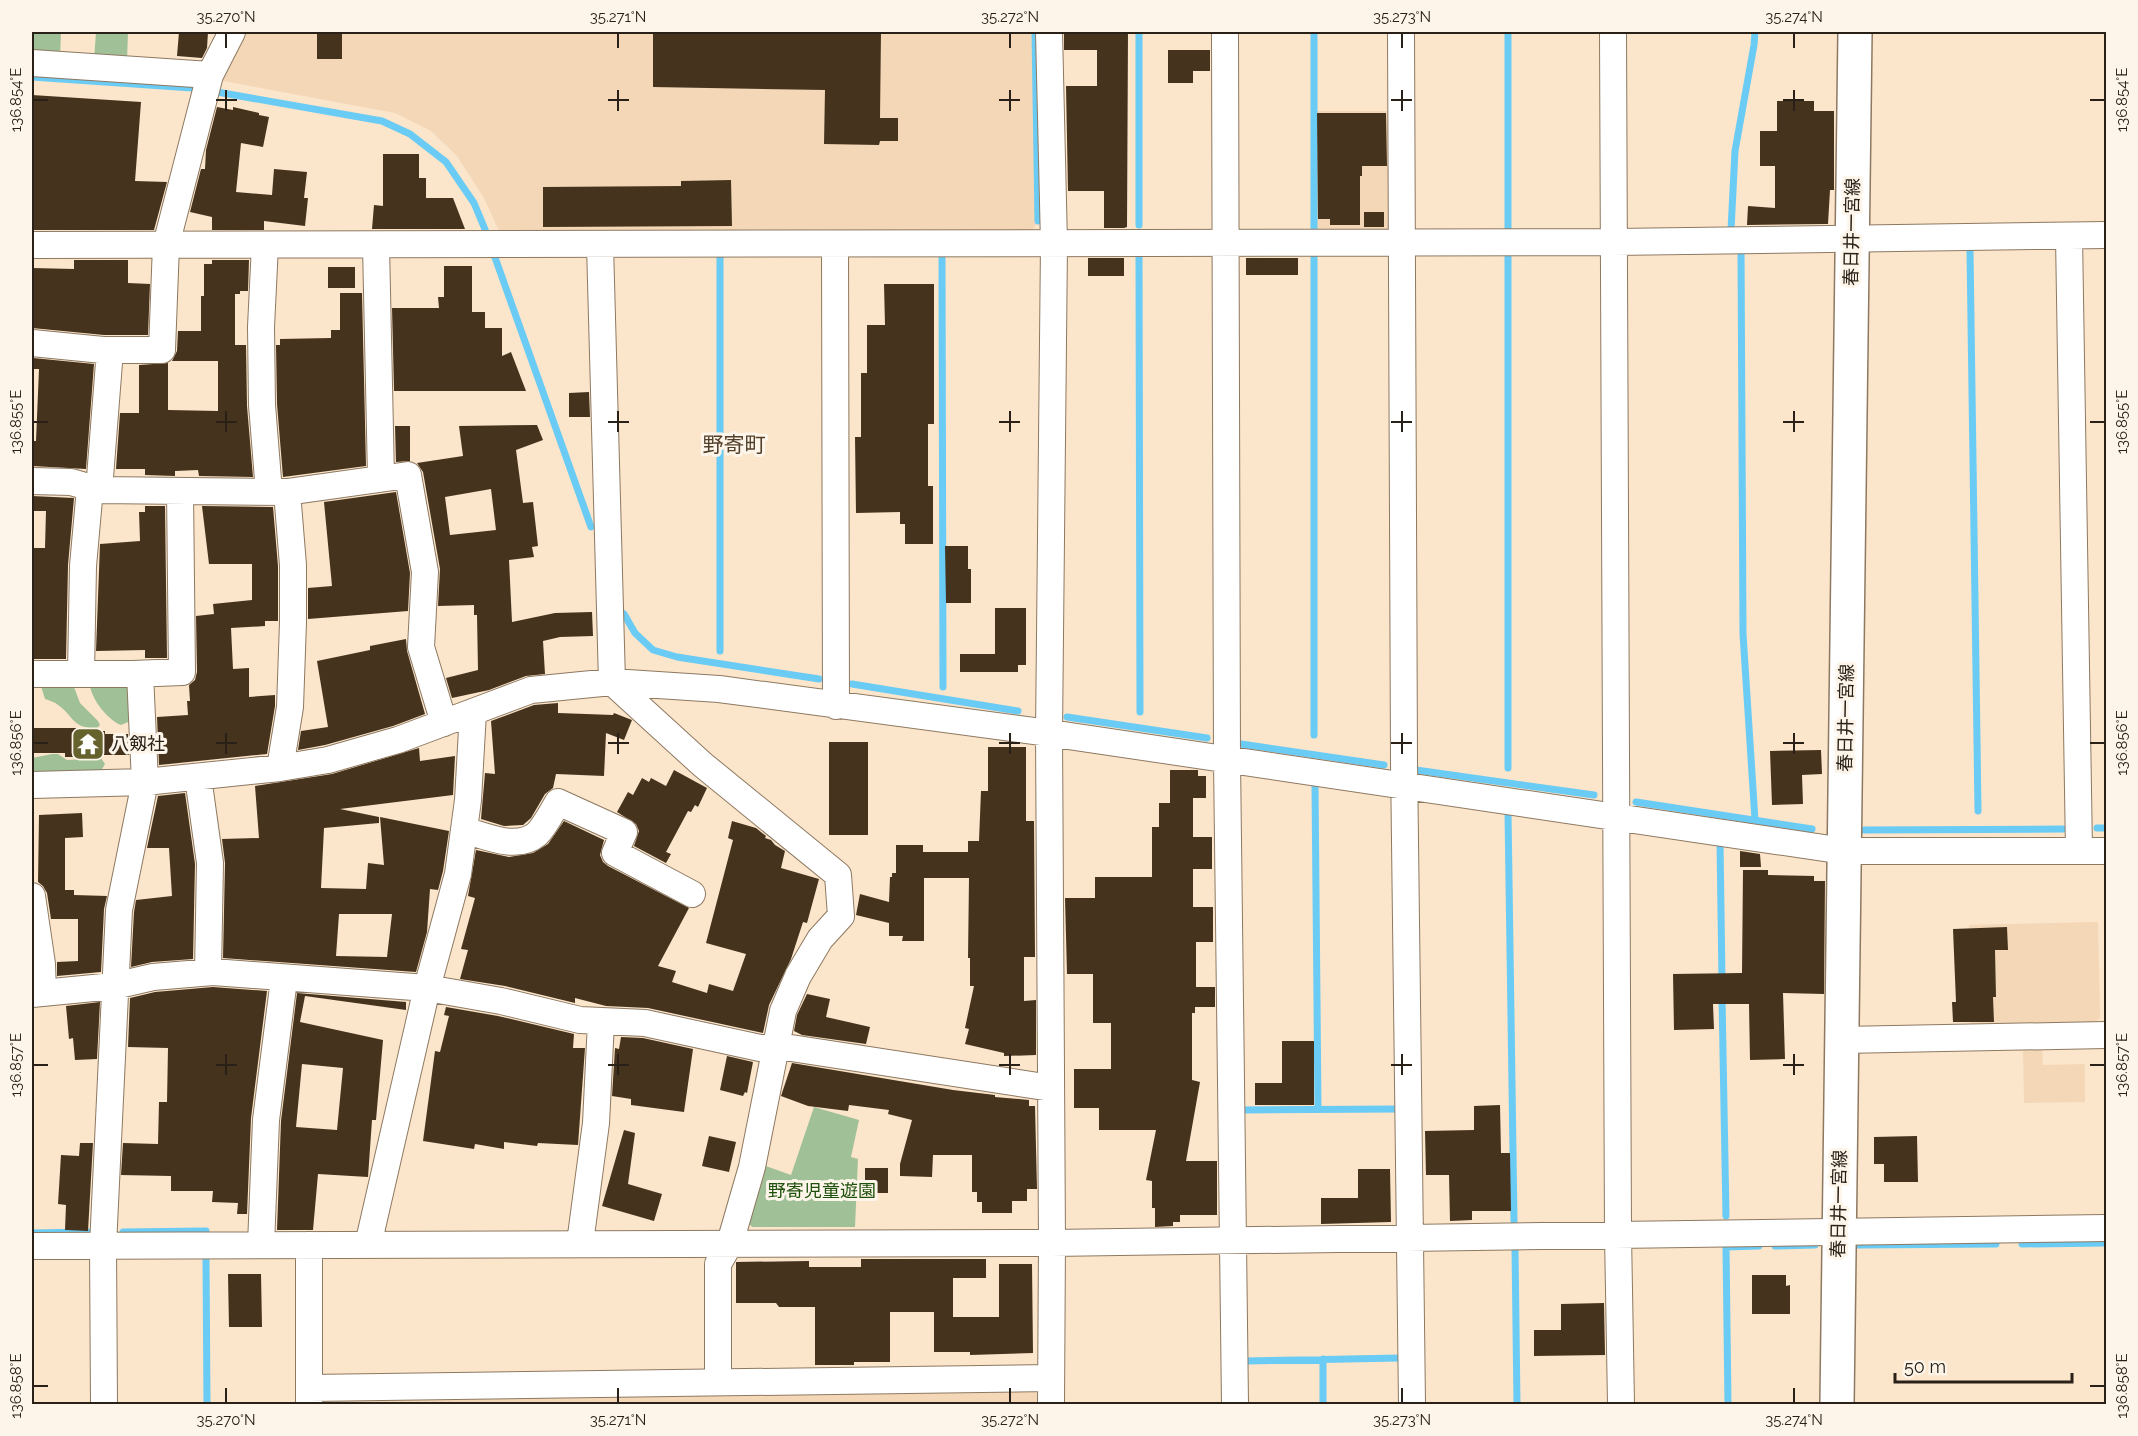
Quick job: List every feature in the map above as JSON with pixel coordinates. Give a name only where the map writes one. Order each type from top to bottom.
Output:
[{"type":"main road","name":"春日井一宮線","points":[[1837,1404],[1855,32]]},
{"type":"street","points":[[32,343],[110,350],[162,350],[166,245],[210,75],[232,32]]},
{"type":"street","points":[[1049,32],[1054,244],[1049,733],[1051,1404]]},
{"type":"street","points":[[1225,32],[1227,760],[1235,1404]]},
{"type":"street","points":[[1401,32],[1404,786],[1412,1404]]},
{"type":"street","points":[[1613,32],[1618,1234],[1621,1404]]},
{"type":"street","points":[[32,63],[210,75]]},
{"type":"street","points":[[32,245],[1226,244],[1614,242],[2106,235]]},
{"type":"street","points":[[2070,236],[2079,851]]},
{"type":"street","points":[[265,245],[261,327],[262,405],[293,566],[290,707],[280,768]]},
{"type":"street","points":[[376,245],[381,478]]},
{"type":"street","points":[[600,245],[612,682],[703,765],[837,875],[841,915],[820,939],[798,976],[783,1011],[752,1167],[730,1243],[718,1264],[718,1382]]},
{"type":"street","points":[[835,245],[836,706]]},
{"type":"street","points":[[81,673],[83,566],[110,350]]},
{"type":"street","points":[[32,481],[71,482],[94,489],[278,492],[408,475],[425,572],[421,647],[444,723]]},
{"type":"street","points":[[32,674],[182,672],[180,491]]},
{"type":"street","points":[[104,1404],[103,1246],[114,986],[119,910],[145,782],[140,674]]},
{"type":"street","points":[[32,785],[145,782],[280,768],[328,760],[398,740],[531,690],[612,682],[719,689],[1049,733],[1844,851],[2106,851]]},
{"type":"street","points":[[368,1245],[427,988],[458,874],[468,800],[473,712]]},
{"type":"street","points":[[198,777],[210,863],[208,972]]},
{"type":"street","points":[[464,830],[513,843],[526,840],[538,832],[558,802],[624,832],[615,853],[692,894]]},
{"type":"street","points":[[32,896],[42,964],[37,994],[114,986],[153,977],[208,972],[427,988],[501,1001],[580,1020],[645,1023],[760,1048],[791,1048],[1051,1088]]},
{"type":"street","points":[[261,1245],[266,1120],[284,978]]},
{"type":"street","points":[[580,1243],[596,1123],[601,1022]]},
{"type":"street","points":[[1842,1040],[2106,1035]]},
{"type":"street","points":[[32,1246],[1052,1243],[2106,1228]]},
{"type":"street","points":[[309,1245],[309,1396],[718,1382],[1050,1378]]},
{"type":"shaded area","points":[[244,32],[1034,32],[1037,223],[1032,231],[500,233],[484,198],[457,156],[431,131],[395,113],[218,80]]},
{"type":"shaded area","points":[[1317,111],[1393,111],[1393,227],[1388,232],[1317,232]]},
{"type":"shaded area","points":[[2098,922],[2100,1018],[2091,1024],[1970,1026],[1969,925]]},
{"type":"shaded area","points":[[2023,1047],[2042,1047],[2043,1065],[2085,1064],[2085,1102],[2024,1103]]},
{"type":"shaded area","points":[[1033,1390],[1042,1400],[1042,1404],[333,1404],[340,1397]]},
{"type":"green space","points":[[32,32],[61,32],[60,58],[32,57]]},
{"type":"green space","points":[[96,32],[128,32],[127,61],[94,60]]},
{"type":"green space","points":[[66,682],[74,687],[80,703],[98,721],[100,725],[97,728],[78,724],[57,704],[45,699],[41,686]]},
{"type":"green space","points":[[131,685],[133,720],[121,725],[101,709],[90,686]]},
{"type":"green space","points":[[58,754],[67,760],[101,758],[105,764],[101,771],[32,775],[32,758]]},
{"type":"green space","name":"野寄児童遊園","points":[[814,1107],[859,1120],[851,1157],[858,1159],[855,1227],[752,1227],[745,1219],[763,1165],[791,1175]]},
{"type":"building","points":[[179,32],[208,32],[207,48],[202,58],[177,56]]},
{"type":"building","points":[[317,32],[342,32],[342,59],[317,59]]},
{"type":"building","points":[[653,32],[881,32],[880,118],[898,118],[898,141],[880,141],[879,145],[824,144],[825,90],[653,87]]},
{"type":"building","points":[[1064,32],[1128,32],[1127,227],[1124,228],[1104,228],[1104,191],[1068,191],[1066,86],[1097,86],[1097,50],[1064,50]]},
{"type":"building","points":[[1168,50],[1210,50],[1210,71],[1193,71],[1193,83],[1168,83]]},
{"type":"building","points":[[32,95],[141,102],[135,181],[167,182],[154,230],[32,230]]},
{"type":"building","points":[[1777,101],[1814,101],[1814,111],[1834,111],[1834,190],[1830,190],[1828,224],[1747,225],[1748,206],[1775,208],[1775,166],[1760,166],[1760,131],[1777,131]]},
{"type":"building","points":[[217,107],[233,110],[233,107],[269,117],[263,147],[241,143],[236,192],[272,195],[274,169],[307,172],[304,198],[308,198],[305,226],[264,221],[264,230],[212,230],[212,217],[190,212],[201,169],[205,169],[206,150]]},
{"type":"building","points":[[1317,113],[1386,113],[1387,166],[1362,166],[1360,225],[1330,225],[1330,219],[1318,219]]},
{"type":"building","points":[[383,154],[419,154],[419,178],[426,178],[426,198],[453,198],[465,229],[372,229],[374,205],[383,206]]},
{"type":"building","points":[[731,180],[732,226],[543,227],[543,187],[681,186],[681,181]]},
{"type":"building","points":[[1364,212],[1384,212],[1384,227],[1364,227]]},
{"type":"building","points":[[1088,258],[1124,258],[1124,276],[1088,276]]},
{"type":"building","points":[[1246,258],[1298,258],[1298,275],[1246,275]]},
{"type":"building","points":[[74,260],[128,260],[128,283],[150,284],[148,335],[104,335],[32,328],[32,268],[74,269]]},
{"type":"building","points":[[212,260],[249,260],[248,291],[235,294],[235,345],[246,345],[247,406],[253,477],[199,476],[198,470],[175,471],[175,476],[145,475],[145,469],[116,469],[120,413],[139,413],[139,365],[168,363],[168,410],[218,411],[218,361],[172,361],[177,351],[178,331],[201,331],[204,264],[212,264]]},
{"type":"building","points":[[444,266],[472,266],[472,312],[485,312],[485,328],[502,328],[502,356],[511,352],[526,391],[394,391],[392,308],[439,308],[438,297],[444,297]]},
{"type":"building","points":[[328,267],[355,267],[355,288],[328,288]]},
{"type":"building","points":[[884,284],[934,284],[934,424],[928,424],[928,486],[933,486],[933,544],[905,544],[905,524],[900,524],[900,512],[856,513],[855,437],[861,437],[861,373],[867,373],[867,325],[885,325]]},
{"type":"building","points":[[340,293],[362,293],[366,466],[283,477],[277,404],[276,345],[280,345],[280,339],[331,338],[331,330],[340,330]]},
{"type":"building","points":[[33,358],[94,364],[86,469],[32,466],[32,441],[36,441],[39,369],[32,369]]},
{"type":"building","points":[[589,392],[590,417],[569,417],[569,393]]},
{"type":"building","points":[[537,425],[543,440],[516,450],[523,503],[533,502],[538,546],[532,547],[534,557],[509,560],[512,622],[555,613],[592,612],[593,636],[560,637],[543,641],[545,674],[526,676],[489,690],[452,698],[446,678],[478,670],[477,615],[474,615],[474,605],[438,606],[440,569],[423,472],[417,463],[463,456],[459,426]],"holes":[[[491,489],[496,530],[450,535],[445,497]]]},
{"type":"building","points":[[395,426],[410,426],[410,461],[396,462]]},
{"type":"building","points":[[396,492],[410,573],[408,611],[308,619],[308,588],[332,586],[324,502]]},
{"type":"building","points":[[32,496],[74,498],[68,565],[66,659],[32,659],[32,548],[45,548],[46,511],[32,511]]},
{"type":"building","points":[[145,506],[165,506],[167,658],[145,658],[145,650],[96,651],[100,544],[140,541],[139,512],[145,512]]},
{"type":"building","points":[[202,506],[273,507],[278,566],[278,621],[265,621],[265,626],[231,628],[233,669],[249,668],[249,697],[275,695],[275,706],[267,754],[159,765],[157,717],[188,715],[189,685],[195,680],[197,672],[196,616],[214,614],[213,604],[252,600],[252,564],[209,564]]},
{"type":"building","points":[[945,546],[968,546],[971,603],[946,603]]},
{"type":"building","points":[[995,608],[1026,608],[1026,665],[1018,665],[1018,672],[960,672],[960,654],[995,654]]},
{"type":"building","points":[[406,639],[407,651],[425,714],[393,726],[298,750],[301,731],[328,727],[317,661],[370,650],[370,646]]},
{"type":"building","points":[[558,703],[558,713],[613,715],[614,713],[632,720],[624,740],[606,733],[604,776],[556,774],[553,788],[545,794],[531,818],[523,825],[504,826],[481,819],[485,773],[495,774],[491,721],[534,705]]},
{"type":"building","points":[[32,728],[83,728],[83,731],[105,731],[105,734],[128,734],[129,755],[65,757],[65,753],[32,753]]},
{"type":"building","points":[[829,742],[868,742],[868,835],[829,835]]},
{"type":"building","points":[[988,747],[1026,747],[1026,821],[1034,821],[1035,957],[1024,957],[1024,1001],[1036,1000],[1036,1055],[1004,1056],[1004,1053],[965,1044],[969,1029],[965,1028],[974,986],[970,986],[970,958],[968,958],[969,878],[924,878],[924,941],[902,941],[903,936],[889,936],[889,923],[856,915],[860,894],[889,902],[890,877],[892,873],[896,873],[896,845],[923,845],[923,852],[968,852],[968,841],[979,841],[981,791],[988,791]]},
{"type":"building","points":[[419,748],[420,761],[455,756],[453,795],[340,809],[379,817],[379,823],[324,828],[321,888],[366,889],[368,863],[384,865],[380,817],[449,831],[438,890],[430,889],[427,932],[416,972],[223,958],[225,863],[222,839],[259,838],[255,786],[332,774]],"holes":[[[339,914],[392,914],[387,957],[336,956]]]},
{"type":"building","points":[[1821,750],[1822,774],[1802,775],[1803,804],[1772,805],[1770,751]]},
{"type":"building","points":[[674,770],[707,788],[698,807],[695,805],[691,812],[688,811],[666,852],[671,854],[666,863],[634,846],[639,831],[636,824],[617,812],[628,792],[633,795],[642,778],[649,782],[651,778],[666,786]]},
{"type":"building","points":[[1170,770],[1198,770],[1198,776],[1206,776],[1206,798],[1193,798],[1193,837],[1212,837],[1212,869],[1193,869],[1193,907],[1213,907],[1213,942],[1196,942],[1196,987],[1215,987],[1215,1007],[1195,1007],[1195,1013],[1192,1013],[1192,1080],[1200,1082],[1186,1161],[1217,1161],[1217,1215],[1180,1215],[1180,1222],[1173,1222],[1173,1226],[1155,1227],[1152,1181],[1146,1180],[1156,1130],[1099,1130],[1099,1108],[1074,1108],[1074,1069],[1111,1069],[1111,1023],[1093,1023],[1093,974],[1067,974],[1065,898],[1095,898],[1095,877],[1152,877],[1152,827],[1159,827],[1159,803],[1170,803]]},
{"type":"building","points":[[185,793],[195,864],[193,959],[152,962],[131,967],[136,900],[172,896],[169,848],[147,848],[158,796]]},
{"type":"building","points":[[82,813],[83,837],[65,838],[65,890],[74,890],[74,895],[107,896],[104,909],[101,972],[57,976],[57,962],[78,961],[78,919],[51,919],[47,893],[38,882],[39,815]]},
{"type":"building","points":[[564,821],[604,840],[600,855],[608,866],[689,908],[658,966],[676,971],[672,982],[707,993],[709,984],[733,991],[746,954],[706,943],[733,840],[728,838],[732,821],[756,828],[766,836],[765,838],[785,851],[781,868],[819,879],[807,923],[803,922],[791,959],[769,1005],[763,1033],[648,1008],[606,1006],[575,998],[575,1003],[505,986],[460,979],[468,950],[461,949],[475,898],[468,896],[476,850],[509,857],[533,853],[548,844]]},
{"type":"building","points":[[1740,851],[1760,854],[1761,867],[1740,867]]},
{"type":"building","points":[[1743,870],[1768,870],[1768,875],[1814,876],[1814,881],[1825,881],[1824,994],[1783,993],[1785,1059],[1750,1060],[1749,1004],[1713,1004],[1714,1029],[1674,1030],[1673,974],[1742,973]]},
{"type":"building","points":[[2007,927],[2008,950],[1995,950],[1994,1022],[1953,1022],[1952,1002],[1956,1002],[1953,929]]},
{"type":"building","points":[[213,987],[267,991],[251,1118],[247,1214],[237,1214],[238,1203],[212,1202],[213,1191],[171,1191],[171,1176],[121,1175],[123,1143],[158,1144],[159,1102],[167,1102],[168,1048],[128,1047],[130,998],[155,992]]},
{"type":"building","points":[[297,993],[406,1002],[406,1010],[305,996],[300,1022],[383,1040],[376,1120],[372,1120],[368,1177],[318,1174],[313,1230],[277,1230],[281,1121]],"holes":[[[302,1064],[343,1068],[337,1130],[296,1127]]]},
{"type":"building","points":[[807,994],[830,999],[826,1017],[870,1027],[866,1044],[802,1035],[794,1031],[797,1015]]},
{"type":"building","points":[[100,1002],[97,1059],[75,1060],[73,1038],[69,1039],[66,1006]]},
{"type":"building","points":[[446,1007],[498,1016],[574,1034],[573,1048],[585,1048],[578,1145],[538,1143],[537,1146],[504,1142],[504,1149],[475,1144],[474,1149],[423,1141],[435,1051],[440,1052],[449,1016],[444,1015]]},
{"type":"building","points":[[621,1037],[643,1038],[693,1049],[684,1112],[631,1105],[631,1099],[612,1096],[615,1048],[619,1049]]},
{"type":"building","points":[[1282,1041],[1314,1041],[1314,1105],[1255,1105],[1255,1083],[1282,1083]]},
{"type":"building","points":[[727,1056],[753,1062],[747,1093],[745,1092],[743,1096],[720,1090]]},
{"type":"building","points":[[792,1063],[995,1095],[995,1097],[1029,1100],[1029,1106],[1035,1106],[1037,1189],[1027,1189],[1027,1201],[1012,1201],[1012,1213],[982,1213],[982,1202],[977,1202],[977,1192],[972,1192],[972,1155],[933,1155],[932,1177],[900,1176],[900,1164],[912,1120],[888,1114],[889,1110],[849,1105],[848,1111],[808,1106],[781,1096]]},
{"type":"building","points":[[1500,1105],[1501,1153],[1510,1153],[1511,1211],[1472,1211],[1472,1220],[1450,1221],[1449,1175],[1426,1175],[1425,1131],[1474,1130],[1474,1106]]},
{"type":"building","points":[[624,1130],[635,1133],[628,1184],[662,1194],[654,1221],[602,1206]]},
{"type":"building","points":[[709,1136],[736,1142],[729,1172],[702,1166]]},
{"type":"building","points":[[1917,1136],[1918,1182],[1884,1182],[1884,1164],[1874,1164],[1874,1137]]},
{"type":"building","points":[[80,1143],[93,1143],[88,1231],[65,1230],[66,1205],[58,1204],[61,1155],[79,1156]]},
{"type":"building","points":[[865,1168],[888,1168],[888,1193],[865,1193]]},
{"type":"building","points":[[1358,1169],[1390,1169],[1391,1222],[1321,1224],[1321,1198],[1358,1198]]},
{"type":"building","points":[[861,1259],[986,1259],[986,1278],[953,1278],[953,1317],[999,1317],[999,1264],[1032,1264],[1033,1353],[970,1355],[970,1352],[934,1352],[934,1312],[890,1312],[890,1362],[815,1365],[815,1307],[779,1307],[776,1303],[736,1303],[736,1262],[809,1261],[809,1267],[861,1267]]},
{"type":"building","points":[[228,1274],[261,1274],[262,1327],[229,1327]]},
{"type":"building","points":[[1752,1275],[1786,1275],[1786,1286],[1790,1285],[1790,1314],[1752,1314]]},
{"type":"building","points":[[1604,1303],[1605,1355],[1534,1356],[1534,1330],[1561,1330],[1561,1304]]},
{"type":"waterway","points":[[1035,32],[1038,221]]},
{"type":"waterway","points":[[1139,32],[1139,225]]},
{"type":"waterway","points":[[1314,32],[1314,228]]},
{"type":"waterway","points":[[1508,32],[1508,228]]},
{"type":"waterway","points":[[1731,230],[1735,151],[1755,32]]},
{"type":"waterway","points":[[32,77],[192,88]]},
{"type":"waterway","points":[[217,92],[382,121],[410,134],[446,162],[474,203],[489,239]]},
{"type":"waterway","points":[[492,249],[591,527]]},
{"type":"waterway","points":[[1741,249],[1743,634],[1755,820]]},
{"type":"waterway","points":[[1970,251],[1978,811]]},
{"type":"waterway","points":[[1139,254],[1140,712]]},
{"type":"waterway","points":[[1508,254],[1508,768]]},
{"type":"waterway","points":[[1314,255],[1314,735]]},
{"type":"waterway","points":[[942,256],[943,687]]},
{"type":"waterway","points":[[720,257],[720,651]]},
{"type":"waterway","points":[[624,614],[635,633],[653,650],[677,657],[819,679]]},
{"type":"waterway","points":[[852,684],[1018,711]]},
{"type":"waterway","points":[[1067,717],[1207,738]]},
{"type":"waterway","points":[[1241,744],[1384,765]]},
{"type":"waterway","points":[[1416,770],[1594,795]]},
{"type":"waterway","points":[[1315,785],[1318,1109]]},
{"type":"waterway","points":[[1636,802],[1812,829]]},
{"type":"waterway","points":[[1508,812],[1514,1221]]},
{"type":"waterway","points":[[2097,828],[2106,828]]},
{"type":"waterway","points":[[1864,830],[2063,829]]},
{"type":"waterway","points":[[1720,842],[1722,980]]},
{"type":"waterway","points":[[1722,997],[1726,1216]]},
{"type":"waterway","points":[[1242,1110],[1397,1109]]},
{"type":"waterway","points":[[123,1232],[206,1231]]},
{"type":"waterway","points":[[32,1233],[88,1232]]},
{"type":"waterway","points":[[2022,1244],[2106,1243]]},
{"type":"waterway","points":[[1858,1245],[1996,1244]]},
{"type":"waterway","points":[[1775,1246],[1815,1245]]},
{"type":"waterway","points":[[1728,1404],[1726,1247],[1759,1246]]},
{"type":"waterway","points":[[1515,1248],[1517,1404]]},
{"type":"waterway","points":[[206,1258],[207,1404]]},
{"type":"waterway","points":[[1246,1361],[1400,1358]]},
{"type":"waterway","points":[[1323,1359],[1323,1404]]},
{"type":"place","name":"八剱社","points":[[88,744]]},
{"type":"district","name":"野寄町","points":[[734,445]]}]
